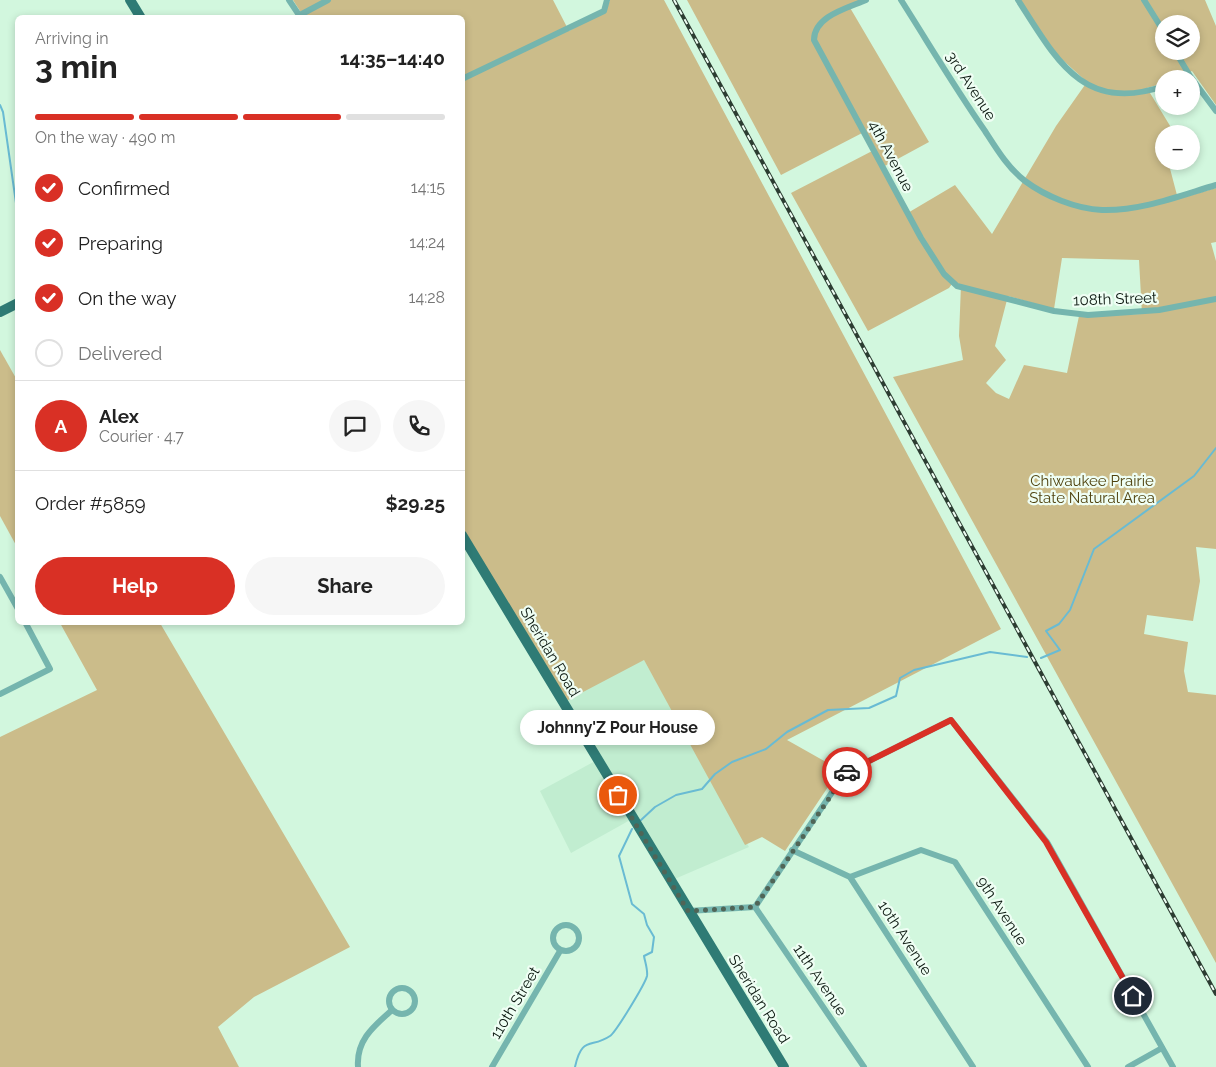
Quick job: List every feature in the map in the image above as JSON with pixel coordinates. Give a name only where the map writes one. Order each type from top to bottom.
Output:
[{"type":"main road","points":[[130,0],[140,15]]},
{"type":"main road","points":[[0,312],[15,304]]},
{"type":"main road","name":"Sheridan Road","points":[[465,540],[784,1067]]},
{"type":"street","points":[[290,0],[299,15]]},
{"type":"street","points":[[302,15],[328,0]]},
{"type":"street","points":[[465,78],[604,12],[607,0]]},
{"type":"street","name":"4th Avenue","points":[[866,0],[824,20],[815,32],[814,40],[917,229],[944,274],[957,286]]},
{"type":"street","name":"3rd Avenue","points":[[901,0],[974,116],[1000,153],[1025,181],[1059,200],[1083,208],[1101,210],[1130,209],[1216,185]]},
{"type":"street","points":[[1018,0],[1052,52],[1068,71],[1089,86],[1108,93],[1138,93],[1155,88]]},
{"type":"street","points":[[1144,0],[1155,18]]},
{"type":"street","points":[[1200,93],[1216,111]]},
{"type":"street","name":"108th Street","points":[[957,286],[1054,311],[1088,315],[1159,310],[1216,299]]},
{"type":"street","points":[[0,577],[15,604]]},
{"type":"street","points":[[0,684],[2,693],[50,669],[27,625]]},
{"type":"street","points":[[688,911],[755,907],[845,773],[951,720],[1046,842],[1173,1067]]},
{"type":"street","points":[[792,850],[850,877]]},
{"type":"street","name":"9th Avenue","points":[[850,877],[921,850],[955,862],[1088,1067]]},
{"type":"street","name":"10th Avenue","points":[[850,877],[973,1067]]},
{"type":"street","name":"11th Avenue","points":[[755,907],[864,1067]]},
{"type":"street","name":"110th Street","points":[[562,926],[571,926],[577,931],[578,944],[569,952],[560,951],[554,944],[554,931],[562,926]]},
{"type":"street","name":"110th Street","points":[[492,1067],[560,951]]},
{"type":"street","points":[[404,988],[412,993],[415,1000],[410,1011],[403,1014],[392,1010],[389,1001],[392,993],[404,988]]},
{"type":"street","points":[[358,1067],[357,1054],[368,1031],[392,1010]]},
{"type":"street","points":[[1128,1067],[1162,1048]]},
{"type":"shaded area","points":[[644,660],[749,847],[670,881],[632,819],[571,853],[540,791],[597,760],[555,689]]},
{"type":"green space","points":[[293,0],[553,0],[569,31],[606,11],[610,0],[664,0],[1001,629],[787,740],[842,771],[830,784],[785,851],[762,837],[745,845],[644,660],[566,701],[465,531],[465,15],[303,15]]},
{"type":"green space","name":"Chiwaukee Prairie State Natural Area","points":[[687,0],[861,0],[849,6],[929,142],[881,168],[906,214],[955,185],[992,234],[1056,126],[1087,82],[1056,54],[1020,0],[1205,0],[1216,26],[1216,105],[1200,82],[1200,70],[1155,70],[1155,86],[1147,88],[1155,101],[1155,115],[1163,115],[1170,125],[1155,125],[1155,170],[1170,170],[1178,199],[1216,188],[1216,242],[1211,243],[1216,261],[1216,549],[1196,547],[1200,581],[1193,621],[1147,615],[1144,634],[1188,642],[1184,671],[1188,692],[1216,695],[1216,963],[893,377],[963,360],[959,336],[961,285],[954,281],[949,288],[868,331],[791,193],[876,149],[866,131],[781,175]],"holes":[[[1062,258],[1139,260],[1142,314],[1079,316],[1067,373],[1024,365],[1009,399],[996,393],[986,383],[1006,360],[995,346],[1008,296],[1054,309]]]},
{"type":"green space","points":[[0,350],[15,376],[15,543],[0,516]]},
{"type":"green space","points":[[61,625],[161,625],[350,947],[254,997],[218,1027],[239,1067],[0,1067],[0,737],[97,690]]},
{"type":"waterway","points":[[0,105],[3,112],[15,196]]},
{"type":"waterway","points":[[1041,658],[1060,650],[1046,631],[1059,624],[1070,610],[1094,549],[1194,476],[1216,448]]},
{"type":"waterway","points":[[640,821],[655,807],[676,795],[702,789],[715,774],[732,762],[766,749],[787,732],[828,710],[869,708],[896,696],[900,678],[914,670],[990,652],[1027,657]]},
{"type":"waterway","points":[[575,1067],[581,1050],[584,1047],[603,1040],[613,1033],[630,1008],[647,976],[644,956],[652,952],[654,937],[647,925],[644,914],[632,904],[619,856],[632,829]]},
{"type":"railway","points":[[674,0],[1216,994]]},
{"type":"way so far","points":[[618,795],[688,911],[755,907],[847,772]]},
{"type":"place","name":"Johnny'Z Pour House","points":[[618,795]]},
{"type":"route","points":[[847,772],[951,720],[1046,842],[1133,996]]}]
